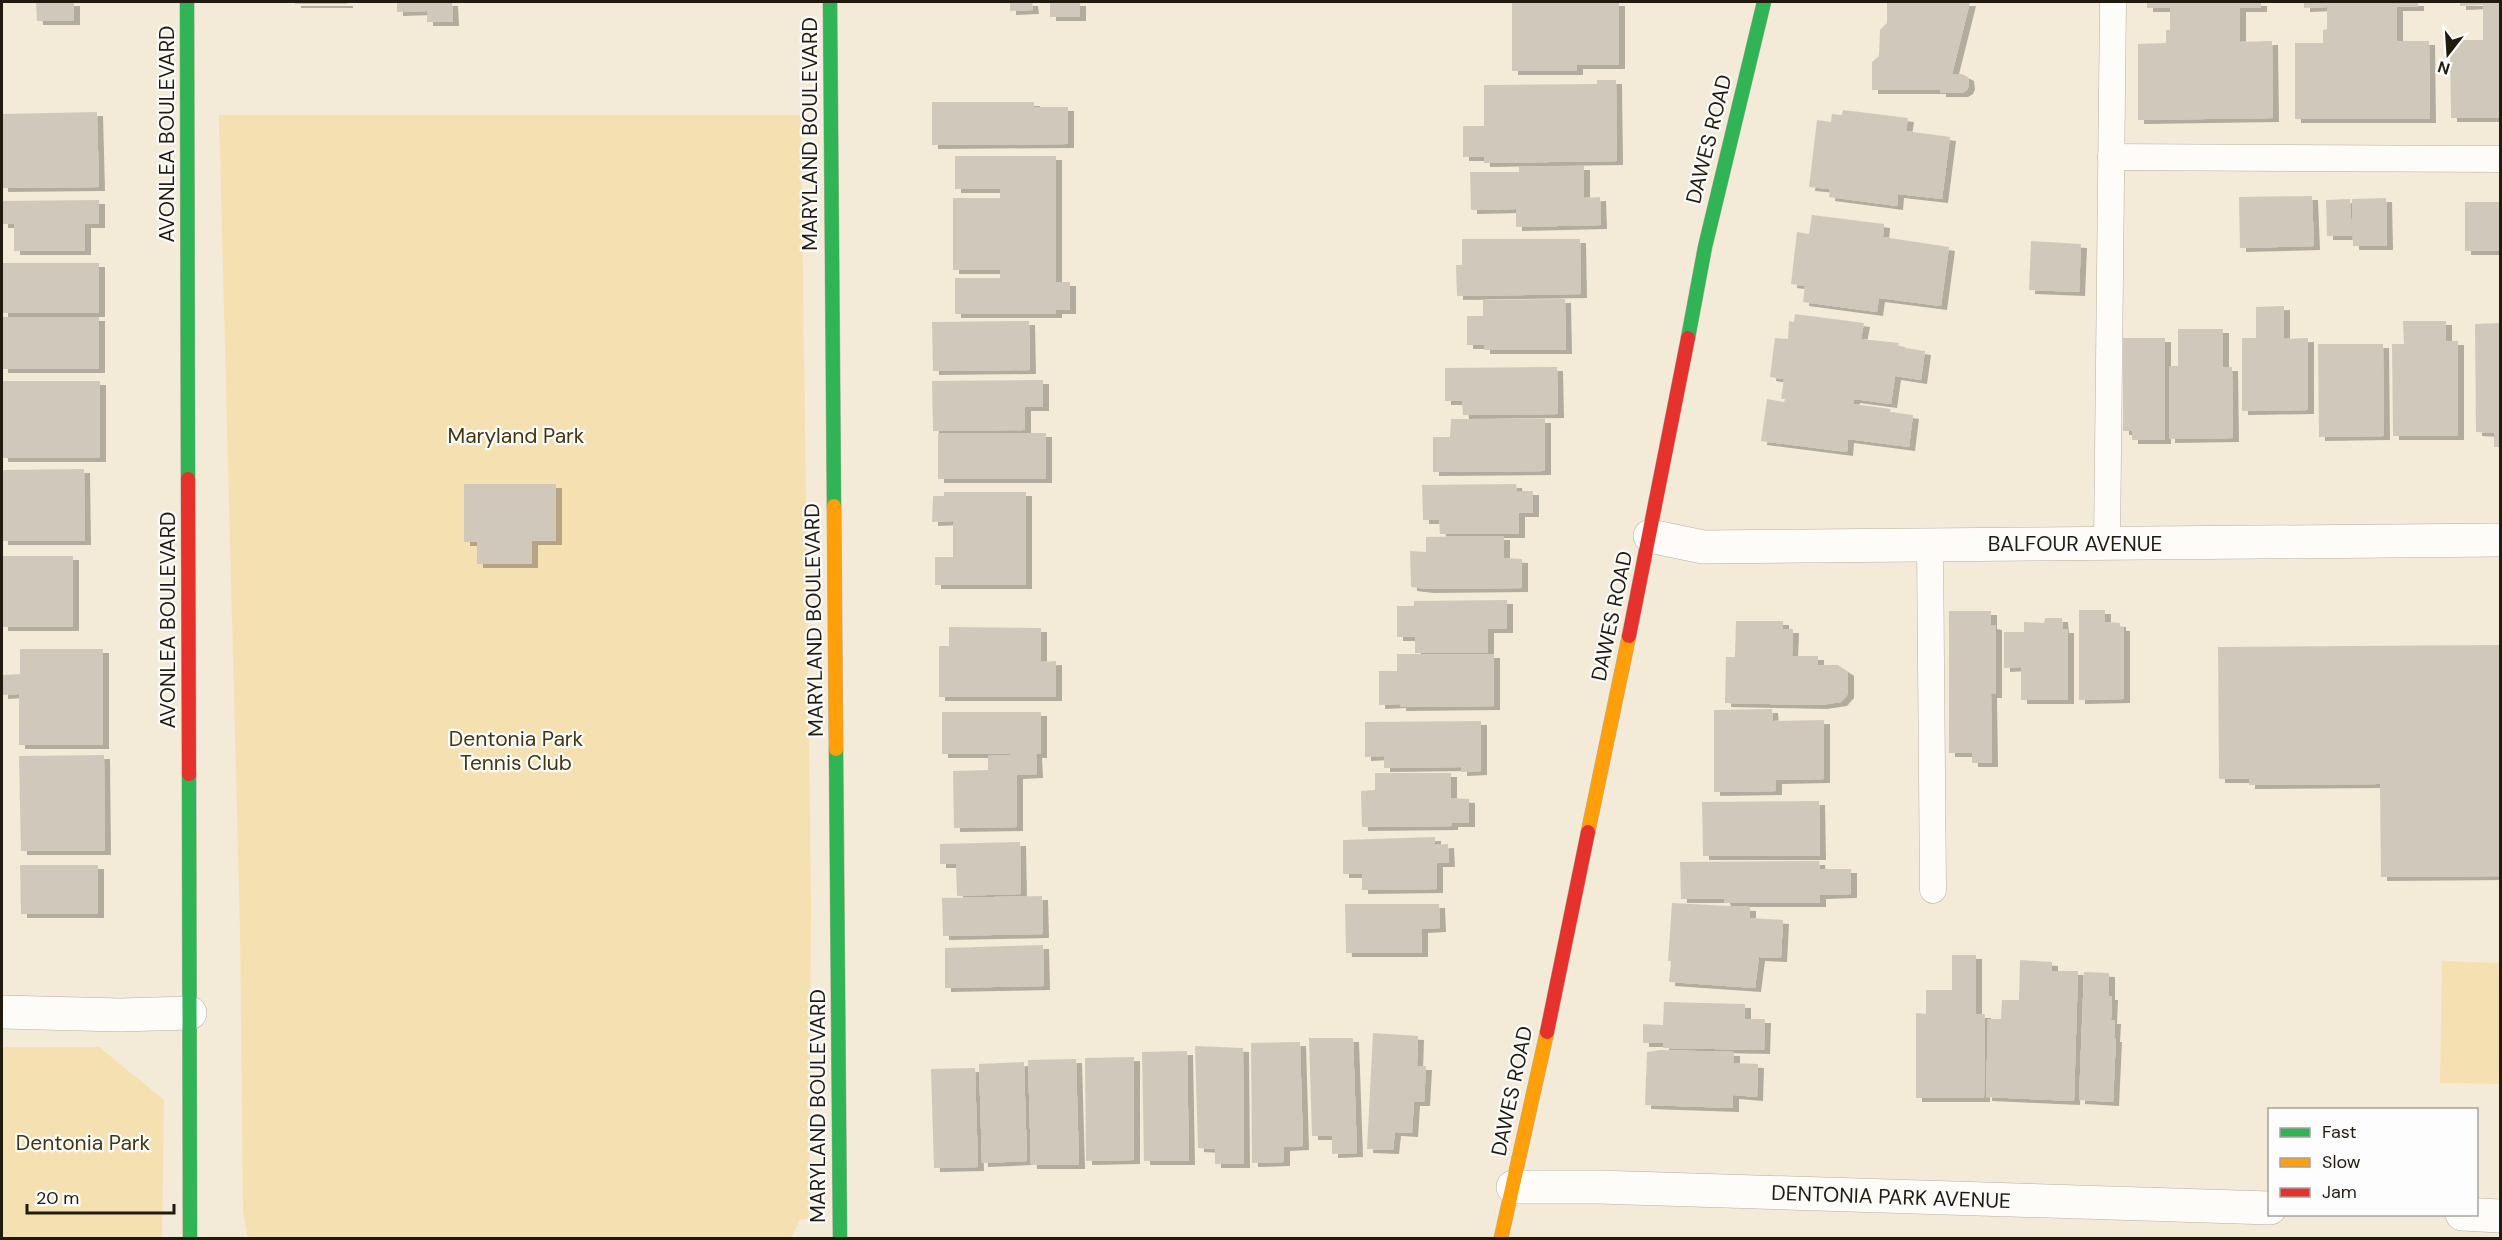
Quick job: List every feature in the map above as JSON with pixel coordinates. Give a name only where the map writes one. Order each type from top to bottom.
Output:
[{"type":"street","name":"AVONLEA BOULEVARD","points":[[188,2],[190,1239]]},
{"type":"street","name":"MARYLAND BOULEVARD","points":[[830,2],[840,1239]]},
{"type":"street","name":"DAWES ROAD","points":[[1501,1239],[1650,536],[1705,247],[1764,2]]},
{"type":"street","name":"BALFOUR AVENUE","points":[[1650,536],[1703,546],[2500,540]]},
{"type":"street","points":[[2,1012],[120,1015],[190,1013]]},
{"type":"street","name":"DENTONIA PARK AVENUE","points":[[1513,1187],[2268,1208]]},
{"type":"street","points":[[2478,1215],[2500,1216]]},
{"type":"lane","points":[[2107,544],[2113,2]]},
{"type":"lane","points":[[2111,157],[2500,159]]},
{"type":"lane","points":[[1930,545],[1933,890]]},
{"type":"green space","name":"Maryland Park","points":[[219,115],[801,115],[811,901],[809,1219],[800,1220],[791,1238],[250,1238],[247,1234],[243,1211],[240,929]]},
{"type":"green space","points":[[2442,961],[2500,963],[2500,1084],[2440,1083]]},
{"type":"green space","name":"Dentonia Park","points":[[2,1047],[99,1047],[164,1100],[162,1238],[2,1238]]},
{"type":"building","points":[[36,2],[74,2],[74,21],[37,21]]},
{"type":"building","points":[[295,2],[347,2],[347,4],[295,4]]},
{"type":"building","points":[[397,2],[452,2],[453,22],[427,22],[427,11],[397,12]]},
{"type":"building","points":[[1010,2],[1032,2],[1033,10],[1010,11]]},
{"type":"building","points":[[1050,2],[1080,2],[1080,17],[1050,17]]},
{"type":"building","points":[[1512,2],[1619,2],[1619,65],[1577,65],[1577,71],[1512,71]]},
{"type":"building","points":[[1887,2],[1970,2],[1952,74],[1962,74],[1968,77],[1967,90],[1962,93],[1940,93],[1940,90],[1872,90],[1872,62],[1879,56],[1880,30],[1887,23]]},
{"type":"building","points":[[2147,2],[2261,2],[2261,8],[2240,8],[2240,42],[2272,41],[2273,118],[2138,120],[2138,44],[2166,43],[2166,30],[2170,30],[2170,8],[2147,8]]},
{"type":"building","points":[[2304,2],[2418,2],[2418,7],[2397,7],[2397,41],[2429,41],[2430,119],[2295,119],[2295,43],[2323,43],[2323,30],[2327,29],[2327,7],[2304,8]]},
{"type":"building","points":[[2460,2],[2500,2],[2500,118],[2451,118],[2450,40],[2483,40],[2483,5],[2460,6]]},
{"type":"building","points":[[1597,80],[1616,80],[1617,161],[1484,163],[1484,157],[1463,157],[1463,126],[1484,126],[1484,85],[1597,84]]},
{"type":"building","points":[[932,102],[1034,102],[1034,107],[1068,107],[1068,144],[932,145]]},
{"type":"building","points":[[1843,110],[1908,118],[1906,131],[1950,137],[1942,199],[1898,194],[1897,206],[1829,197],[1830,189],[1809,187],[1817,120],[1831,122],[1832,114],[1842,115]]},
{"type":"building","points":[[97,112],[99,187],[2,188],[2,114]]},
{"type":"building","points":[[955,156],[1056,156],[1056,282],[1070,282],[1070,310],[1056,310],[1056,314],[955,314],[955,278],[1000,278],[1000,270],[953,270],[953,198],[1000,198],[1000,189],[955,189]]},
{"type":"building","points":[[1519,166],[1584,166],[1584,198],[1600,197],[1601,225],[1516,227],[1516,209],[1471,210],[1470,172],[1519,172]]},
{"type":"building","points":[[2312,196],[2314,246],[2240,248],[2239,197]]},
{"type":"building","points":[[2386,198],[2387,246],[2353,246],[2352,199]]},
{"type":"building","points":[[2350,199],[2352,236],[2327,236],[2326,200]]},
{"type":"building","points":[[99,200],[99,224],[85,224],[85,251],[14,251],[14,224],[2,224],[2,201]]},
{"type":"building","points":[[2465,202],[2500,202],[2500,251],[2465,251]]},
{"type":"building","points":[[1812,215],[1884,224],[1883,237],[1949,247],[1941,306],[1879,298],[1877,312],[1803,302],[1805,286],[1791,284],[1797,232],[1809,234]]},
{"type":"building","points":[[1462,239],[1580,239],[1581,294],[1457,296],[1456,265],[1462,265]]},
{"type":"building","points":[[2031,241],[2081,244],[2079,292],[2029,290]]},
{"type":"building","points":[[2,263],[99,263],[99,313],[2,313]]},
{"type":"building","points":[[1565,299],[1566,350],[1484,350],[1484,345],[1467,345],[1467,316],[1483,316],[1483,300]]},
{"type":"building","points":[[2284,306],[2284,339],[2308,338],[2308,410],[2242,411],[2242,338],[2256,338],[2256,307]]},
{"type":"building","points":[[1795,314],[1864,323],[1861,339],[1899,343],[1898,347],[1925,351],[1921,380],[1895,376],[1891,404],[1854,399],[1853,404],[1891,409],[1890,412],[1913,415],[1909,447],[1848,439],[1847,452],[1761,441],[1767,399],[1784,402],[1785,399],[1781,399],[1784,379],[1770,377],[1775,338],[1788,339],[1789,321],[1794,322]]},
{"type":"building","points":[[2,317],[99,317],[99,369],[2,369]]},
{"type":"building","points":[[1029,321],[1030,370],[933,371],[932,322]]},
{"type":"building","points":[[2403,321],[2446,321],[2446,341],[2458,341],[2458,436],[2393,436],[2392,344],[2404,344]]},
{"type":"building","points":[[2500,323],[2500,447],[2494,447],[2494,433],[2476,432],[2475,324]]},
{"type":"building","points":[[2178,329],[2223,329],[2223,367],[2232,367],[2233,438],[2169,439],[2169,366],[2178,366]]},
{"type":"building","points":[[2123,338],[2165,338],[2165,440],[2132,440],[2132,431],[2123,431]]},
{"type":"building","points":[[2318,344],[2383,344],[2384,436],[2319,437]]},
{"type":"building","points":[[1557,367],[1558,414],[1463,415],[1462,401],[1445,401],[1445,368]]},
{"type":"building","points":[[1043,380],[1043,407],[1025,407],[1025,430],[933,431],[932,381]]},
{"type":"building","points":[[2,381],[100,381],[100,458],[2,458]]},
{"type":"building","points":[[1451,419],[1545,419],[1545,471],[1433,472],[1433,437],[1450,437]]},
{"type":"building","points":[[938,433],[1046,433],[1046,479],[938,479]]},
{"type":"building","points":[[84,469],[85,541],[2,541],[2,470]]},
{"type":"building","points":[[464,484],[556,484],[556,541],[532,541],[532,564],[477,564],[477,542],[464,542]]},
{"type":"building","points":[[1516,484],[1517,491],[1533,491],[1533,513],[1519,513],[1519,534],[1440,534],[1439,520],[1423,520],[1422,485]]},
{"type":"building","points":[[944,492],[1026,492],[1026,585],[935,585],[935,557],[953,557],[953,521],[932,522],[933,496],[944,496]]},
{"type":"building","points":[[1504,536],[1504,558],[1522,559],[1522,588],[1428,589],[1411,587],[1410,551],[1426,552],[1426,537]]},
{"type":"building","points":[[2,556],[73,556],[73,627],[2,627]]},
{"type":"building","points":[[1507,600],[1507,629],[1488,629],[1488,653],[1415,653],[1415,637],[1397,637],[1397,606],[1414,606],[1414,601]]},
{"type":"building","points":[[2079,610],[2105,610],[2105,622],[2120,623],[2120,627],[2124,627],[2124,699],[2079,700]]},
{"type":"building","points":[[1949,611],[1991,611],[1991,625],[1996,626],[1996,694],[1991,694],[1992,763],[1972,763],[1972,753],[1949,753]]},
{"type":"building","points":[[2045,618],[2062,618],[2063,629],[2068,629],[2068,700],[2021,700],[2021,667],[2004,668],[2004,632],[2024,632],[2024,622],[2044,623]]},
{"type":"building","points":[[1736,621],[1783,621],[1783,629],[1793,629],[1792,656],[1818,656],[1818,665],[1838,665],[1848,672],[1848,694],[1841,702],[1821,705],[1725,703],[1726,657],[1735,657]]},
{"type":"building","points":[[949,627],[1041,628],[1041,662],[1056,661],[1056,697],[939,697],[939,646],[949,646]]},
{"type":"building","points":[[2500,645],[2500,876],[2381,877],[2380,784],[2249,785],[2249,779],[2219,779],[2218,647]]},
{"type":"building","points":[[20,649],[103,649],[103,745],[19,745],[19,694],[2,695],[2,675],[20,674]]},
{"type":"building","points":[[1397,654],[1494,654],[1494,706],[1400,707],[1400,704],[1379,705],[1379,671],[1397,671]]},
{"type":"building","points":[[1772,709],[1773,721],[1824,720],[1824,779],[1776,780],[1776,791],[1714,792],[1714,710]]},
{"type":"building","points":[[942,712],[1041,712],[1041,754],[1036,754],[1037,774],[1017,775],[1017,827],[954,828],[953,771],[988,770],[988,756],[1026,754],[942,754]]},
{"type":"building","points":[[1481,721],[1481,771],[1461,772],[1461,767],[1384,768],[1384,756],[1365,757],[1365,722]]},
{"type":"building","points":[[104,755],[105,851],[21,851],[19,756]]},
{"type":"building","points":[[1375,773],[1451,773],[1451,798],[1469,799],[1469,823],[1452,823],[1452,826],[1362,827],[1361,791],[1375,790]]},
{"type":"building","points":[[1819,801],[1820,856],[1703,856],[1702,802]]},
{"type":"building","points":[[1435,837],[1435,845],[1448,844],[1449,863],[1437,863],[1437,889],[1362,890],[1362,874],[1343,874],[1343,840]]},
{"type":"building","points":[[1020,842],[1021,894],[957,896],[956,864],[940,864],[940,844]]},
{"type":"building","points":[[1819,861],[1820,869],[1851,869],[1851,894],[1820,895],[1820,903],[1725,903],[1724,899],[1681,899],[1680,862]]},
{"type":"building","points":[[20,865],[98,865],[98,914],[21,914]]},
{"type":"building","points":[[1042,896],[1043,934],[943,936],[942,898]]},
{"type":"building","points":[[1672,903],[1750,907],[1750,918],[1783,920],[1781,958],[1759,957],[1755,988],[1669,982]]},
{"type":"building","points":[[1345,904],[1439,904],[1440,928],[1422,929],[1422,953],[1346,953]]},
{"type":"building","points":[[1043,945],[1044,986],[945,988],[945,948]]},
{"type":"building","points":[[1952,955],[1976,955],[1976,1014],[1985,1014],[1984,1098],[1916,1098],[1916,1013],[1926,1014],[1926,990],[1952,990]]},
{"type":"building","points":[[2020,960],[2052,962],[2052,971],[2078,971],[2074,1101],[1986,1097],[1988,1019],[2001,1019],[2002,1000],[2019,1000]]},
{"type":"building","points":[[2084,972],[2109,973],[2109,996],[2112,996],[2111,1020],[2115,1020],[2114,1038],[2116,1038],[2113,1102],[2079,1100]]},
{"type":"building","points":[[1664,1002],[1745,1004],[1745,1019],[1765,1019],[1764,1050],[1663,1048],[1663,1043],[1643,1043],[1643,1024],[1663,1025]]},
{"type":"building","points":[[1373,1033],[1418,1036],[1417,1066],[1426,1066],[1424,1102],[1414,1102],[1412,1133],[1395,1132],[1393,1150],[1367,1149]]},
{"type":"building","points":[[1309,1038],[1353,1038],[1357,1153],[1332,1154],[1332,1136],[1312,1136]]},
{"type":"building","points":[[1300,1042],[1303,1146],[1284,1147],[1284,1162],[1252,1163],[1251,1043]]},
{"type":"building","points":[[1195,1046],[1243,1048],[1244,1164],[1215,1164],[1215,1149],[1198,1148]]},
{"type":"building","points":[[1660,1050],[1734,1052],[1734,1063],[1758,1064],[1757,1097],[1733,1095],[1733,1108],[1645,1105],[1647,1052]]},
{"type":"building","points":[[1187,1051],[1189,1161],[1144,1161],[1142,1052]]},
{"type":"building","points":[[1134,1057],[1134,1160],[1086,1161],[1085,1058]]},
{"type":"building","points":[[1076,1059],[1079,1165],[1031,1165],[1028,1060]]},
{"type":"building","points":[[1024,1062],[1027,1161],[982,1163],[979,1064]]},
{"type":"building","points":[[975,1068],[978,1167],[934,1168],[931,1069]]},
{"type":"traffic: fast","points":[[187,2],[188,479]]},
{"type":"traffic: fast","points":[[830,2],[834,506]]},
{"type":"traffic: fast","points":[[1688,338],[1705,247],[1764,2]]},
{"type":"traffic: fast","points":[[836,749],[840,1238]]},
{"type":"traffic: fast","points":[[189,774],[190,1238]]},
{"type":"traffic: slow","points":[[834,506],[836,749]]},
{"type":"traffic: slow","points":[[1588,832],[1629,636]]},
{"type":"traffic: slow","points":[[1501,1238],[1547,1032]]},
{"type":"traffic: jam","points":[[1629,636],[1688,338]]},
{"type":"traffic: jam","points":[[188,479],[189,774]]},
{"type":"traffic: jam","points":[[1547,1032],[1588,832]]},
{"type":"park label","name":"Dentonia Park Tennis Club","points":[[516,751]]}]
